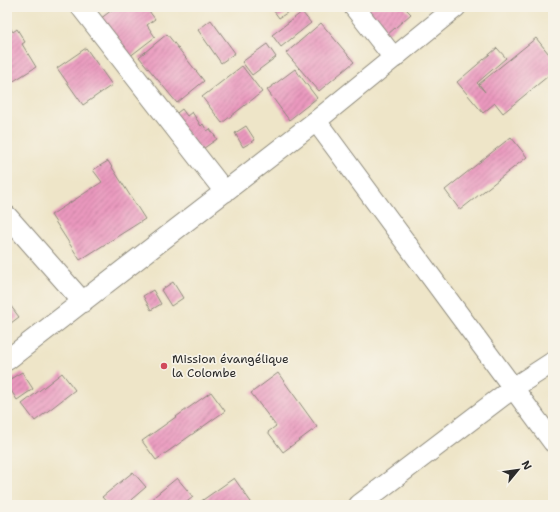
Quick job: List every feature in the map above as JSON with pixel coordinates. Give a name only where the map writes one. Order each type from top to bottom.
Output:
[{"type":"street","points":[[81,7],[225,192]]},
{"type":"street","points":[[354,7],[394,58]]},
{"type":"street","points":[[7,360],[316,121],[456,7]]},
{"type":"street","points":[[316,121],[553,442]]},
{"type":"street","points":[[7,216],[83,302]]},
{"type":"street","points":[[359,505],[514,388],[553,362]]},
{"type":"building","points":[[116,7],[146,7],[155,19],[147,25],[155,37],[129,57],[100,19]]},
{"type":"building","points":[[271,7],[296,7],[279,18]]},
{"type":"building","points":[[362,7],[404,7],[411,14],[387,35]]},
{"type":"building","points":[[302,12],[311,23],[281,47],[272,35]]},
{"type":"building","points":[[211,20],[235,53],[221,63],[198,30]]},
{"type":"building","points":[[7,23],[13,32],[17,29],[25,42],[22,44],[36,67],[12,82],[7,74]]},
{"type":"building","points":[[321,23],[354,62],[319,91],[286,53]]},
{"type":"building","points":[[167,34],[204,81],[177,103],[139,57]]},
{"type":"building","points":[[536,38],[553,59],[553,72],[503,113],[495,103],[483,113],[457,82],[497,48],[506,58],[477,83],[485,92],[479,84]]},
{"type":"building","points":[[267,44],[276,57],[252,75],[242,62]]},
{"type":"building","points":[[86,48],[112,85],[83,105],[57,68]]},
{"type":"building","points":[[242,66],[262,92],[222,123],[202,97]]},
{"type":"building","points":[[295,69],[317,98],[289,120],[267,90]]},
{"type":"building","points":[[182,109],[187,116],[192,112],[201,126],[203,124],[207,131],[210,129],[217,139],[197,153],[173,116]]},
{"type":"building","points":[[246,126],[255,140],[243,147],[235,133]]},
{"type":"building","points":[[511,137],[527,157],[460,210],[445,190]]},
{"type":"building","points":[[108,161],[145,219],[80,260],[51,215],[102,182],[93,170]]},
{"type":"building","points":[[173,282],[183,298],[171,306],[161,290]]},
{"type":"building","points":[[153,290],[161,304],[151,310],[143,296]]},
{"type":"building","points":[[7,301],[19,317],[7,326]]},
{"type":"building","points":[[22,372],[33,389],[17,400],[7,384],[7,381]]},
{"type":"building","points":[[62,373],[75,390],[35,421],[22,404]]},
{"type":"building","points":[[278,373],[317,427],[283,452],[268,432],[276,426],[251,393]]},
{"type":"building","points":[[211,392],[225,411],[156,460],[142,441]]},
{"type":"building","points":[[133,472],[146,487],[125,505],[109,505],[102,497]]},
{"type":"building","points":[[177,478],[193,497],[183,505],[144,505]]},
{"type":"building","points":[[234,478],[253,505],[202,505],[200,502]]},
{"type":"place","name":"Mission évangélique la Colombe","points":[[164,366]]}]
